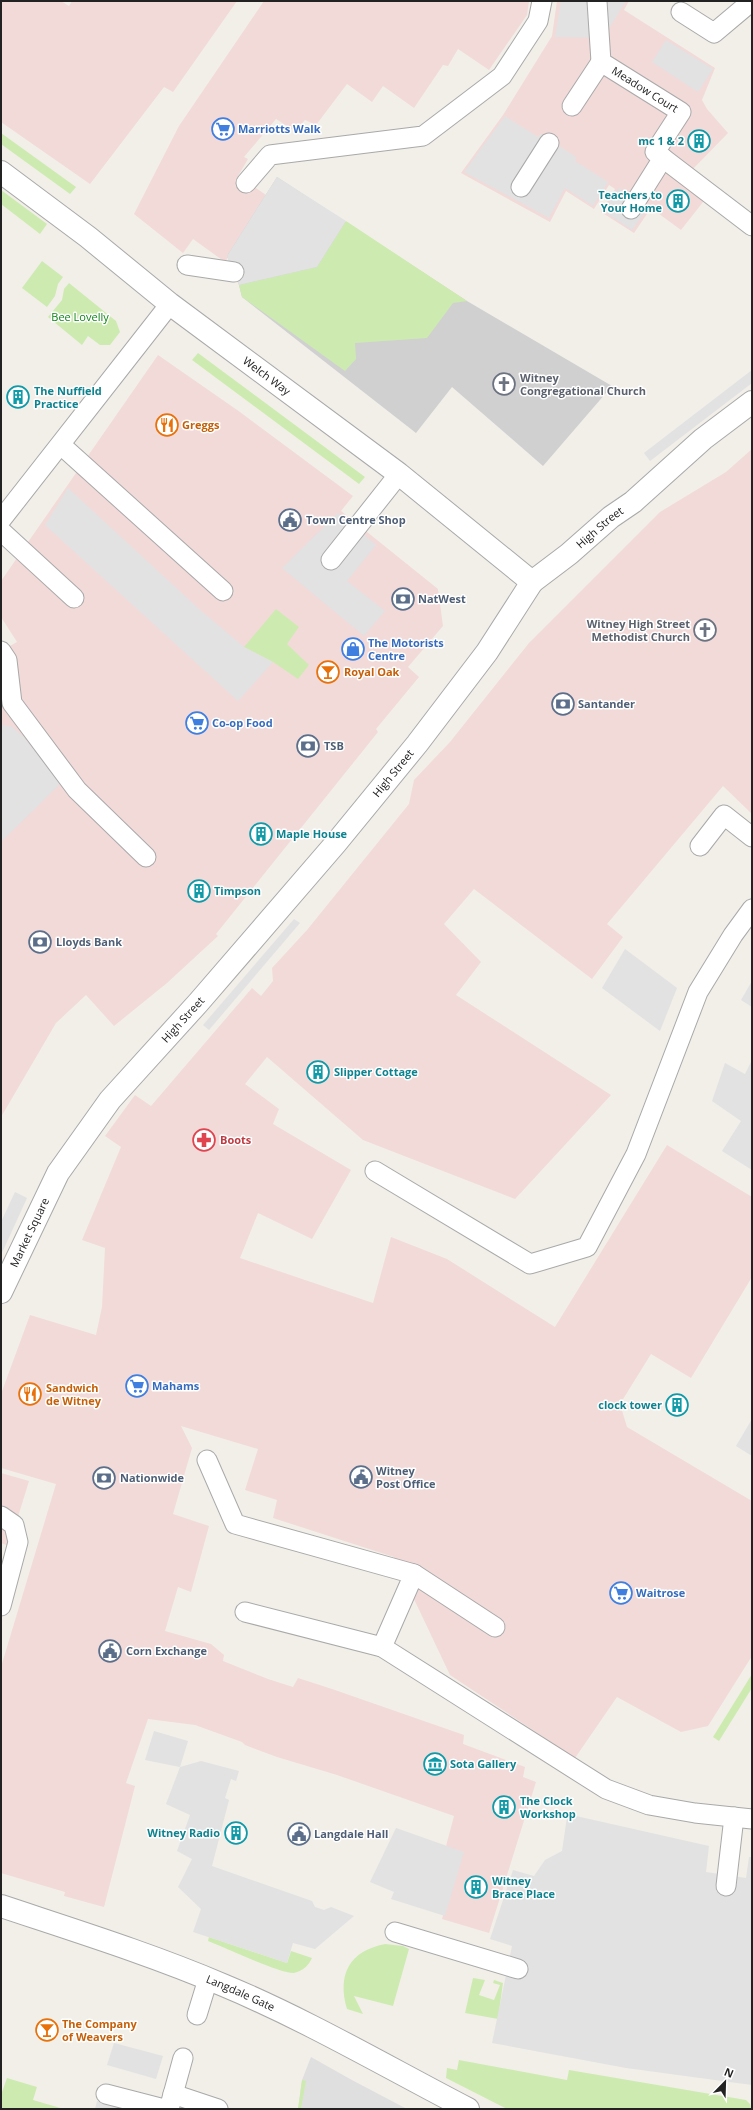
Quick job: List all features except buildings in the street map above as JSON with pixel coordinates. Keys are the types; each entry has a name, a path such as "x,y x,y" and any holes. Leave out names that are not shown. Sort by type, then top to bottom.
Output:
{"street":[{"name":"Welch Way","path":"1,172 88,237 170,304 400,474 532,582"},
{"name":"High Street","path":"58,1173 110,1100 209,991 336,843 417,744 486,652 532,582 633,502 703,439 752,402"},
{"name":"Market Square","path":"1,1292 58,1173"},
{"name":"Langdale Gate","path":"1,1906 142,1952 208,1979 314,2028 468,2109"}],"lane":[{"path":"246,183 270,155 423,136 502,76 538,21 542,1"},
{"name":"Meadow Court","path":"572,106 601,62 597,1"},
{"path":"681,12 714,33 752,1"},
{"name":"Meadow Court","path":"601,62 681,112 655,152 663,158"},
{"path":"521,187 549,143"},
{"path":"631,209 663,158 752,226"},
{"path":"186,265 234,272"},
{"path":"1,520 170,304"},
{"path":"61,445 223,591"},
{"path":"331,560 400,474"},
{"path":"1,531 74,598"},
{"path":"1,651 7,660 12,703 76,790 146,857"},
{"path":"700,846 724,815 752,838"},
{"path":"375,1171 530,1264 586,1248 636,1154 698,992 733,934 752,909"},
{"path":"207,1460 235,1524 414,1574 495,1627"},
{"path":"1,1516 14,1525 18,1542 1,1606"},
{"path":"382,1647 414,1574"},
{"path":"245,1612 382,1647 606,1789 649,1805 743,1818 726,1886"},
{"path":"395,1932 518,1968"},
{"path":"197,2015 208,1979"},
{"path":"169,2104 183,2058"},
{"path":"106,2094 169,2104 218,2109"}],"shaded area":[{"path":"1,1 61,1 69,6 72,1 237,1 173,92 164,87 90,184 1,122"},
{"name":"Marriotts Walk","path":"264,1 529,1 527,15 489,70 458,49 448,66 443,65 414,108 383,86 372,102 347,84 316,125 305,120 295,131 276,119 244,157 248,159 238,176 269,197 225,262 193,239 183,253 134,214 179,126"},
{"path":"557,1 629,1 624,10 715,68 702,100 707,109 728,133 691,171 707,197 681,230 651,208 634,233 601,212 615,189 609,185 594,209 566,191 550,222 461,173 503,115 552,36"},
{"path":"561,1 626,1 603,38 555,37"},
{"path":"666,40 713,69 698,92 652,62"},
{"path":"505,116 538,137 541,134 576,157 575,161 608,182 593,206 565,188 549,218 464,172"},
{"path":"277,177 467,301 612,386 543,466 452,387 416,433 242,297 239,285 227,256"},
{"path":"277,177 346,221 317,267 239,285 227,256"},
{"path":"619,188 648,208 632,230 603,211"},
{"path":"158,355 240,412 353,496 341,511 438,589 443,626 408,667 419,677 376,729 378,732 216,934 218,936 167,983 114,1026 86,995 56,1023 1,1117 1,651 17,642 1,617 1,581"},
{"path":"752,370 752,383 650,461 644,453"},
{"path":"752,449 752,814 723,786 607,924 623,937 592,979 474,889 444,924 481,962 456,995 611,1095 515,1199 363,1140 267,1057 245,1084 279,1109 273,1124 351,1170 312,1239 258,1213 240,1258 373,1303 391,1237 447,1259 555,1327 667,1145 752,1197 752,1277 691,1378 651,1354 620,1404 627,1427 752,1501 752,1656 708,1726 681,1732 617,1697 575,1758 450,1675 394,1557 273,1518 277,1500 245,1490 258,1449 181,1426 192,1448 173,1514 209,1526 191,1592 178,1587 165,1631 211,1644 224,1655 223,1661 268,1679 293,1687 298,1678 332,1689 464,1735 463,1744 525,1767 523,1777 536,1782 489,1933 442,1919 460,1855 445,1850 454,1816 337,1775 277,1757 245,1745 242,1742 195,1725 148,1719 126,1783 135,1786 104,1907 64,1896 65,1892 1,1873 1,1667 56,1484 1,1468 1,1394 30,1315 96,1335 102,1307 105,1248 82,1240 121,1147 105,1136 135,1095 151,1106 252,988 261,996 273,981 272,968 307,930 409,804 414,780 450,742 529,643 660,512 726,472"},
{"path":"68,488 199,609 244,647 273,662 238,701 45,525"},
{"path":"338,513 376,545 347,581 385,611 364,636 282,568"},
{"path":"1,725 11,726 24,737 60,784 1,842"},
{"path":"294,919 300,923 209,1030 203,1025"},
{"path":"625,949 677,988 660,1031 602,988"},
{"path":"752,981 752,1007 741,1000"},
{"path":"752,1060 752,1170 722,1151 741,1121 712,1101 725,1063 745,1074"},
{"path":"15,1192 27,1198 1,1255 1,1222"},
{"path":"752,1419 752,1456 736,1446"},
{"path":"1,1473 29,1481 9,1546 1,1543"},
{"path":"154,1731 188,1741 180,1767 145,1760"},
{"path":"201,1761 239,1771 236,1781 231,1779 225,1798 229,1800 212,1866 312,1901 315,1907 324,1910 331,1907 354,1916 315,1949 293,1943 287,1963 193,1932 201,1909 178,1887 192,1859 177,1851 190,1815 166,1804 180,1767"},
{"path":"576,1816 709,1846 706,1872 746,1878 749,1857 752,1857 752,2085 626,2068 492,2043 512,1946 490,1939 513,1870 534,1876 545,1860 562,1851 567,1817"},
{"path":"396,1828 464,1852 445,1916 391,1899 394,1892 370,1882"},
{"path":"114,2043 163,2056 156,2079 107,2065"},
{"path":"311,2057 407,2109 298,2109 302,2080"},
{"path":"97,2101 128,2109 95,2109"}],"green space":[{"path":"1,133 76,187 70,194 1,144"},
{"path":"1,190 47,224 40,234 1,204"},
{"path":"346,221 467,301 453,303 427,338 355,343 356,359 345,371 242,297 239,285 317,267"},
{"path":"42,261 63,277 58,284 55,296 47,307 22,288"},
{"name":"Bee Lovelly","path":"69,283 116,321 120,332 110,345 100,345 88,336 82,345 48,317 62,300 64,289"},
{"path":"198,353 365,477 359,484 192,360"},
{"path":"276,609 299,627 287,644 309,665 298,679 273,662 244,647"},
{"path":"752,1674 752,1688 719,1741 713,1737"},
{"path":"209,1937 287,1963 291,1951 312,1958 300,1971 294,1973 287,1972 265,1965 208,1941"},
{"path":"385,1944 403,1946 409,1949 393,2006 354,1996 363,2014 347,2009 344,1997 344,1985 345,1975 349,1966 362,1952"},
{"path":"473,1978 485,1980 479,1995 494,2000 500,1985 493,1983 494,1980 503,1983 498,2019 465,2013"},
{"path":"459,2060 567,2080 569,2070 746,2100 750,2104 751,2109 507,2109 446,2078 447,2068 457,2070"},
{"path":"7,2078 37,2087 33,2100 64,2109 1,2109 1,2095"},
{"path":"302,2080 306,2081 301,2109 298,2109"}],"place":[{"name":"Marriotts Walk","path":"223,129"},
{"name":"mc 1 & 2","path":"699,141"},
{"name":"Teachers to Your Home","path":"678,201"},
{"name":"Witney Congregational Church","path":"504,384"},
{"name":"The Nuffield Practice","path":"18,397"},
{"name":"Greggs","path":"167,425"},
{"name":"Town Centre Shop","path":"290,520"},
{"name":"NatWest","path":"403,599"},
{"name":"Witney High Street Methodist Church","path":"705,630"},
{"name":"The Motorists Centre","path":"353,649"},
{"name":"Royal Oak","path":"328,672"},
{"name":"Santander","path":"563,704"},
{"name":"Co-op Food","path":"197,723"},
{"name":"TSB","path":"308,746"},
{"name":"Maple House","path":"261,834"},
{"name":"Timpson","path":"199,891"},
{"name":"Lloyds Bank","path":"40,942"},
{"name":"Slipper Cottage","path":"318,1072"},
{"name":"Boots","path":"204,1140"},
{"name":"Mahams","path":"137,1386"},
{"name":"Sandwich de Witney","path":"30,1394"},
{"name":"clock tower","path":"677,1405"},
{"name":"Witney Post Office","path":"361,1477"},
{"name":"Nationwide","path":"104,1478"},
{"name":"Waitrose","path":"621,1593"},
{"name":"Corn Exchange","path":"110,1651"},
{"name":"Sota Gallery","path":"435,1764"},
{"name":"The Clock Workshop","path":"504,1807"},
{"name":"Witney Radio","path":"236,1833"},
{"name":"Langdale Hall","path":"299,1834"},
{"name":"Witney Brace Place","path":"476,1887"},
{"name":"The Company of Weavers","path":"47,2030"}]}
